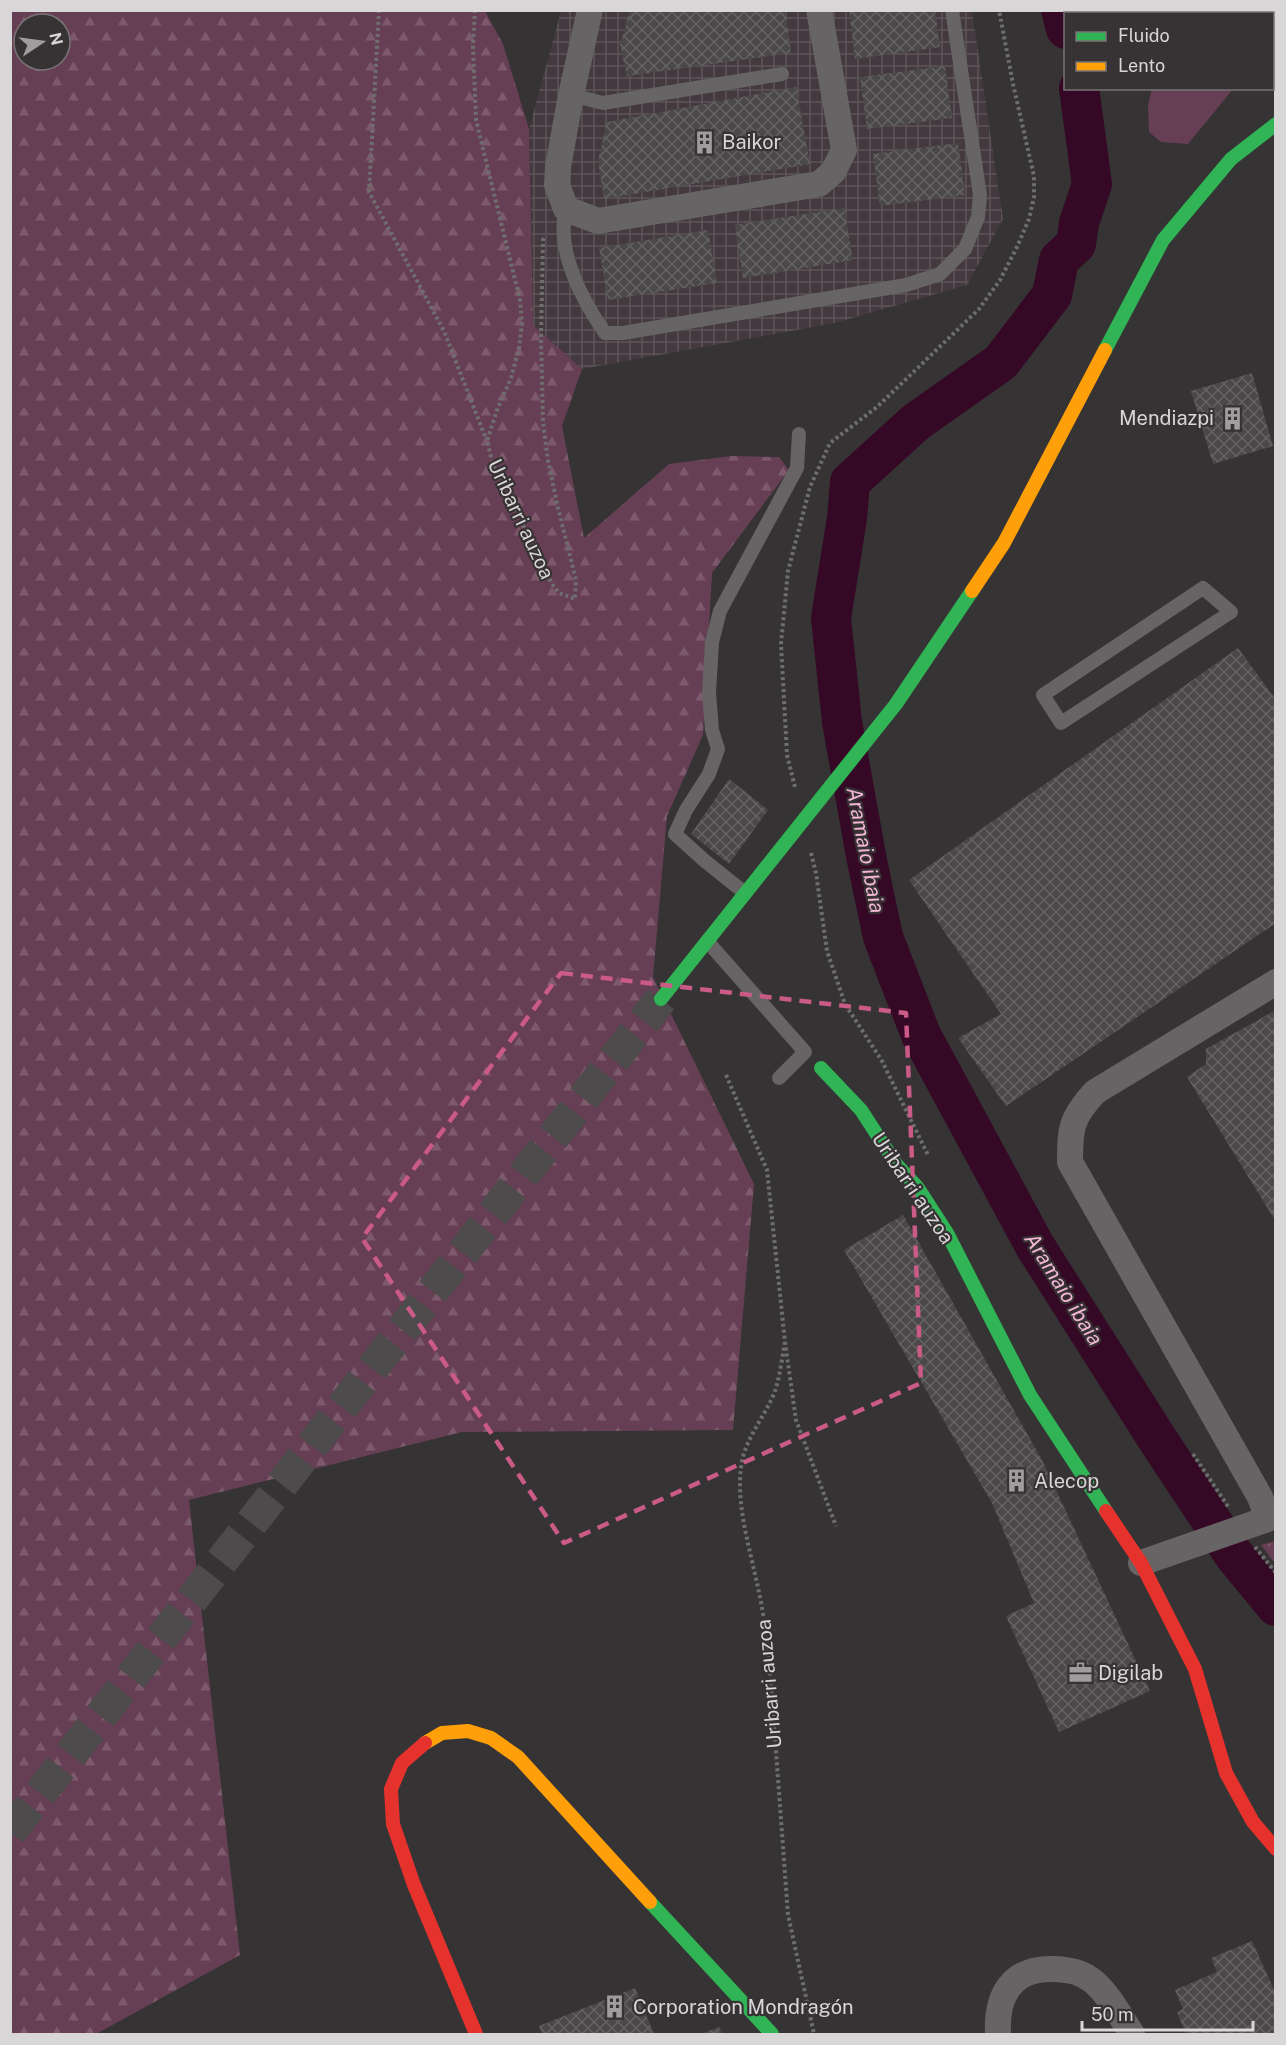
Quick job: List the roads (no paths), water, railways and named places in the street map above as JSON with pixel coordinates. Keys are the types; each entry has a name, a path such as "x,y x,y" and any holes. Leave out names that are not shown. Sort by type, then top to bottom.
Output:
{"street":[{"path":"590,10 571,95 557,185 564,216 598,221 819,184 834,172 844,150 819,10"},
{"path":"661,999 896,704 1004,543 1163,240 1231,159 1275,124"},
{"path":"1141,1563 1272,1517 1070,1162 1070,1130 1080,1108 1095,1092 1275,982"},
{"name":"Uribarri auzoa","path":"821,1068 861,1110 896,1164 918,1188 946,1233 1030,1395 1141,1563 1168,1612 1195,1669 1226,1773 1253,1822 1275,1849"},
{"path":"476,2034 414,1885 393,1824 391,1789 402,1763 419,1746 442,1733 468,1731 491,1738 518,1756 578,1825 772,2034"},
{"path":"998,2034 997,2014 1011,1984 1027,1972 1047,1968 1075,1970 1093,1981 1110,1999 1132,2034"}],"lane":[{"path":"564,216 566,254 591,314 605,333 623,333 906,285 940,274 965,249 978,217 980,195 952,10"},
{"path":"571,95 603,102 782,74"},
{"path":"745,893 675,834 686,810 709,774 718,749 712,730 709,693 712,642 720,611 797,468 799,434"},
{"path":"1203,588 1231,612 1061,723 1043,695 1203,588"},
{"path":"707,941 821,1068"},
{"path":"779,1078 805,1052"}],"waterway":[{"name":"Aramaio ibaia","path":"1061,10 1064,21"},
{"name":"Aramaio ibaia","path":"1079,90 1092,184 1079,223 1076,244 1059,260 1052,295 1001,362 916,422 850,482 847,518 831,618 842,722 883,937 921,1035 1035,1246 1234,1555 1276,1606"}],"tunnel":[{"path":"10,1832 661,999"}],"place":[{"name":"Baikor","path":"704,142"},
{"name":"Mendiazpi","path":"1232,418"},
{"name":"Alecop","path":"1016,1481"},
{"name":"Digilab","path":"1080,1673"},
{"name":"Corporation Mondragón","path":"615,2007"}]}
